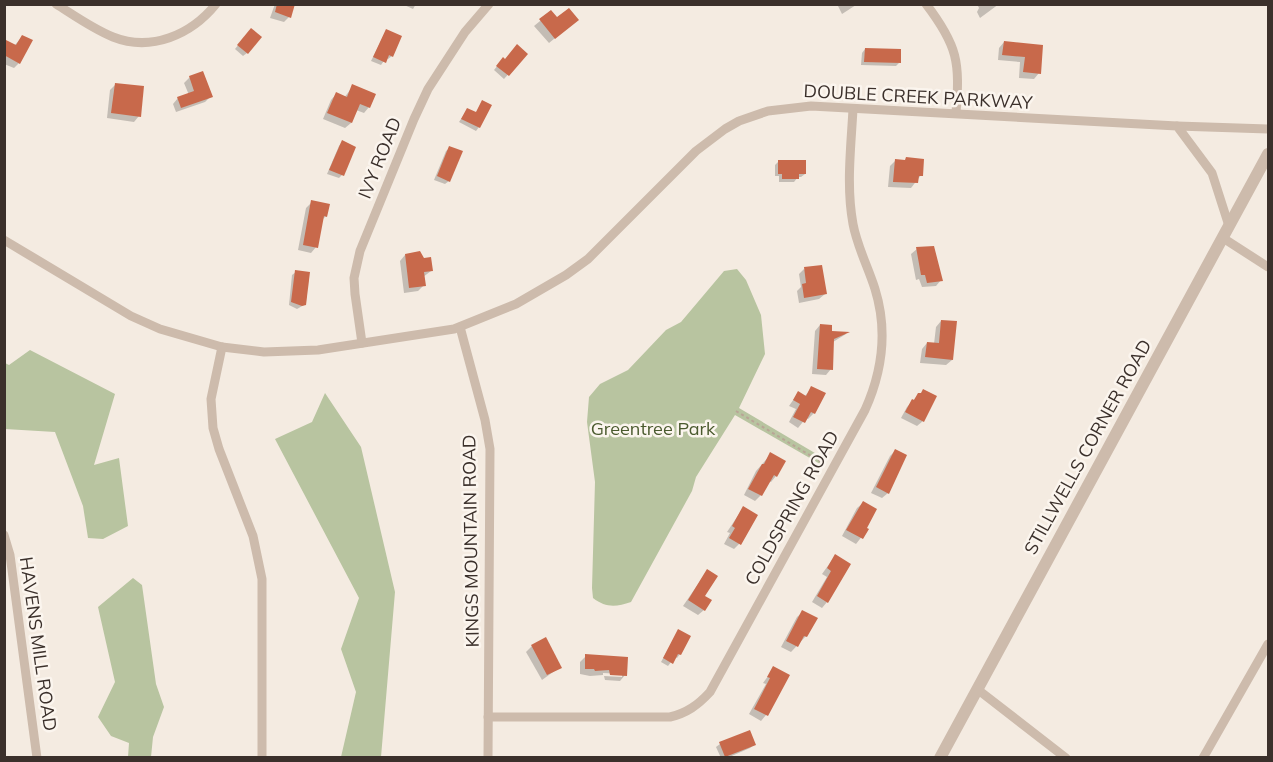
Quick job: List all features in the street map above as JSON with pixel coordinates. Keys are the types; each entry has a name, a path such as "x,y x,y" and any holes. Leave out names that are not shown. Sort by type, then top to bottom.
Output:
{"street":[{"path":"56,4 112,37 146,42 169,39 188,30 206,16 216,4"},
{"name":"IVY ROAD","path":"362,343 354,294 354,278 360,251 428,89 447,57 489,4"},
{"path":"926,4 945,30 956,54 958,71 956,114"},
{"name":"DOUBLE CREEK PARKWAY","path":"4,240 132,316 160,329 222,347 264,352 297,352 460,327 525,299 588,259 696,151 725,129 753,116 785,108 811,106 1269,129"},
{"name":"COLDSPRING ROAD","path":"488,717 670,717 687,711 710,692 865,410 879,373 883,342 879,303 858,242 851,209 849,181 853,109"},
{"path":"1177,126 1212,172 1229,226"},
{"name":"STILLWELLS CORNER ROAD","path":"940,758 1269,154"},
{"path":"1223,238 1269,267"},
{"name":"KINGS MOUNTAIN ROAD","path":"460,327 485,420 490,449 488,758"},
{"path":"222,347 211,399 213,428 253,536 262,579 262,758"},
{"name":"HAVENS MILL ROAD","path":"4,535 10,555 37,758"},
{"path":"1203,758 1269,644"},
{"path":"977,689 1066,758"}],"path":[{"path":"736,411 823,463"}],"green space":[{"name":"Greentree Park","path":"737,269 746,280 761,315 765,354 739,408 825,459 822,465 735,415 696,477 692,491 631,602 616,606 602,604 593,598 592,588 595,482 587,422 589,397 600,384 628,370 666,330 681,322 724,271"},
{"path":"30,350 115,394 94,465 119,458 128,526 103,539 88,538 83,506 55,432 5,429 5,363 9,365"},
{"path":"325,393 361,447 395,592 381,757 341,757 356,692 341,649 359,598 275,439 312,422"},
{"path":"133,578 142,585 156,684 164,707 153,737 151,757 128,757 129,743 111,736 98,717 115,682 98,607"}],"building":[{"path":"277,4 295,4 291,18 275,12"},
{"path":"569,8 579,20 555,39 539,19 551,10 557,17"},
{"path":"251,28 262,37 248,54 237,45"},
{"path":"386,29 402,36 393,57 389,55 386,63 373,57"},
{"path":"22,35 33,40 20,64 4,55 4,39 16,45"},
{"path":"1004,41 1043,45 1041,74 1023,72 1025,57 1002,55"},
{"path":"517,44 528,54 509,76 496,66"},
{"path":"865,48 901,49 901,63 864,62"},
{"path":"203,71 213,97 181,108 177,97 194,91 189,76"},
{"path":"115,83 144,86 141,117 111,113"},
{"path":"352,84 376,94 370,108 360,104 352,123 327,113 336,92 347,97"},
{"path":"482,100 492,105 480,128 461,119 467,108 476,112"},
{"path":"342,140 356,147 344,176 329,170"},
{"path":"449,146 463,151 450,182 437,176"},
{"path":"906,157 924,159 923,176 919,176 918,183 893,182 895,159 905,160"},
{"path":"778,160 806,160 806,174 799,174 799,179 782,179 782,174 778,174"},
{"path":"311,200 330,204 327,217 324,216 318,248 303,245"},
{"path":"934,246 943,281 927,283 925,275 921,275 916,247"},
{"path":"420,251 424,258 431,257 433,271 424,272 426,286 409,288 405,254"},
{"path":"822,265 827,294 804,298 802,284 806,283 804,267"},
{"path":"295,270 310,272 306,305 291,302"},
{"path":"941,320 957,321 953,360 925,357 927,342 939,343"},
{"path":"820,324 832,325 832,331 850,332 834,339 833,370 817,369"},
{"path":"811,386 826,393 815,414 811,412 805,423 793,417 800,404 793,400 798,391 806,396"},
{"path":"923,389 937,396 924,422 905,412 912,399 914,400"},
{"path":"895,449 907,455 889,494 876,487"},
{"path":"770,452 786,461 777,477 774,475 762,496 748,489"},
{"path":"863,501 877,509 863,539 846,530"},
{"path":"743,506 758,515 741,545 729,538 735,528 732,526"},
{"path":"835,554 851,564 828,603 817,596 831,571 827,568"},
{"path":"707,569 718,576 705,596 712,600 705,611 688,600"},
{"path":"802,610 818,618 798,647 786,641"},
{"path":"678,629 691,636 681,655 678,654 673,664 663,658"},
{"path":"546,637 562,668 547,675 531,645"},
{"path":"585,654 628,657 627,676 610,675 609,670 585,669"},
{"path":"773,666 790,675 768,716 754,709 770,678 767,677"},
{"path":"750,730 756,745 725,757 719,742"}]}
